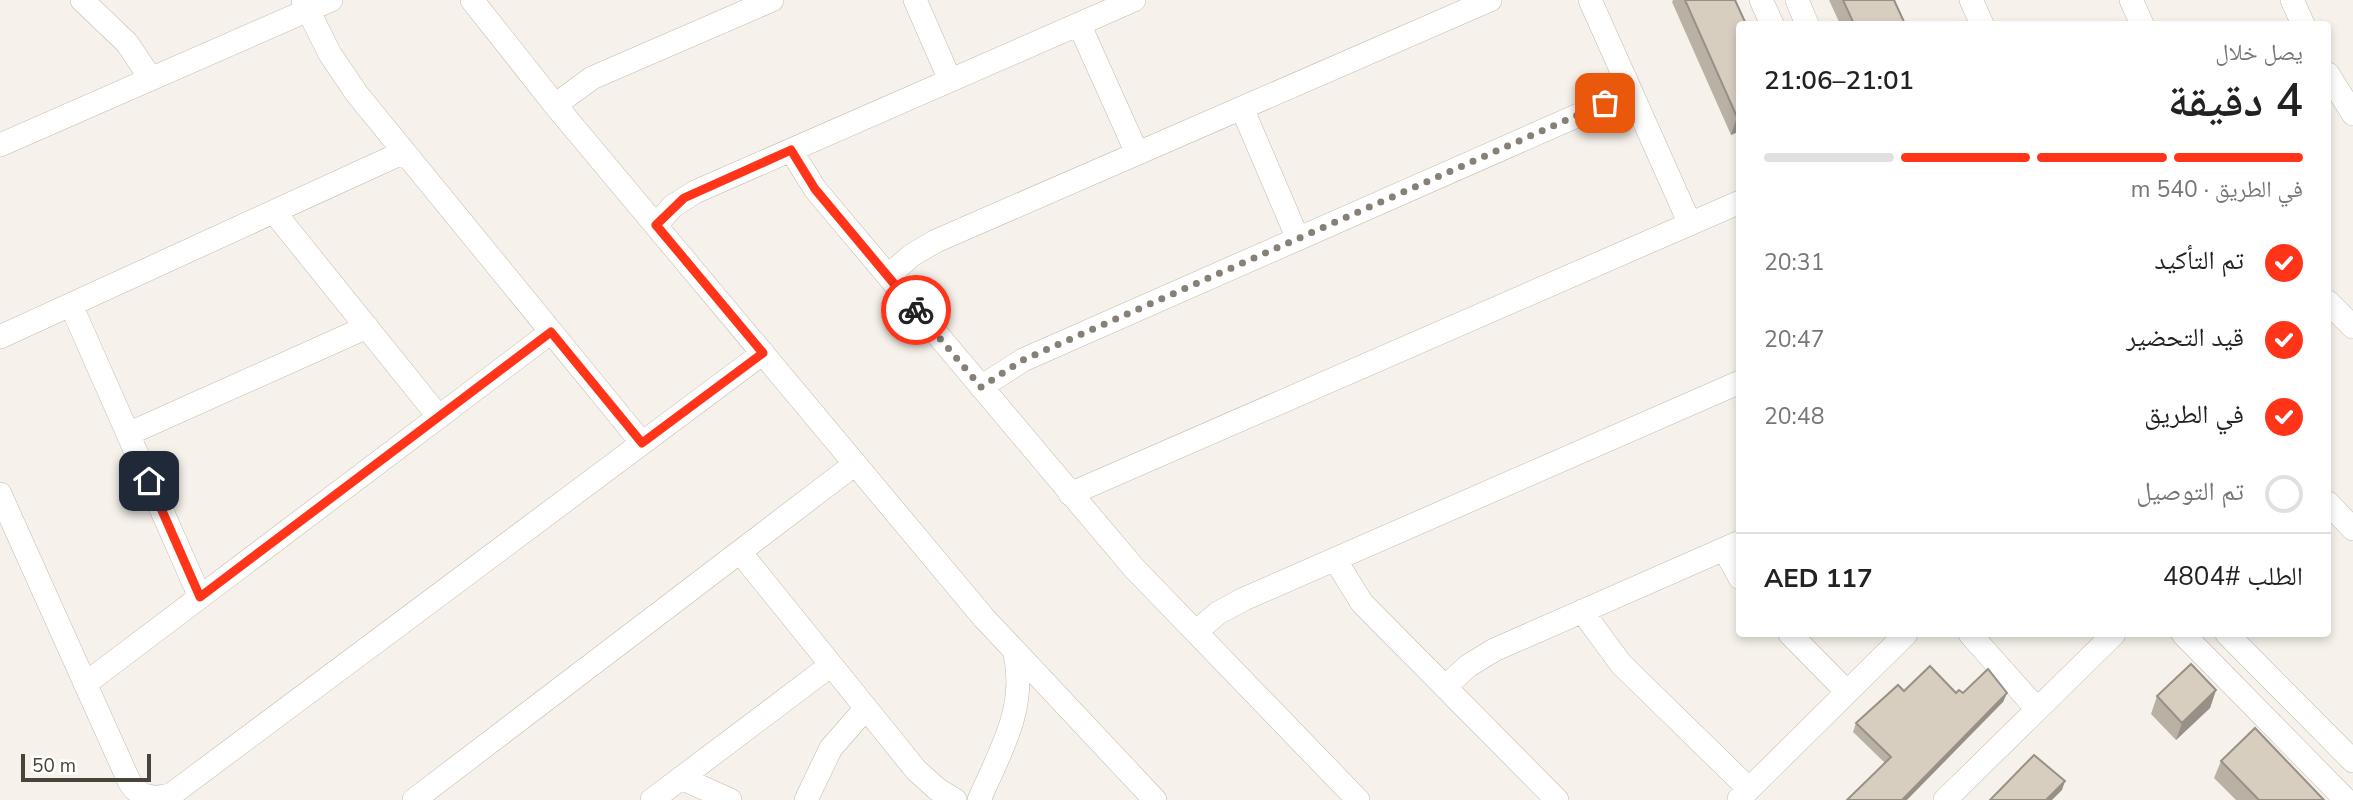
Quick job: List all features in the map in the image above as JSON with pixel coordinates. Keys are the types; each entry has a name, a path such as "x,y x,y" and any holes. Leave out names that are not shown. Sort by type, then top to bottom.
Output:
{"street":[{"path":"82,0 127,43 151,79"},
{"path":"0,145 151,79 305,5 331,0"},
{"path":"472,0 555,104 1015,654 1155,800"},
{"path":"555,104 592,78 772,0"},
{"path":"915,0 950,80"},
{"path":"656,225 684,198 1134,0"},
{"path":"888,276 912,255 936,241 1490,0"},
{"path":"1590,0 1690,224"},
{"path":"1761,0 1771,21"},
{"path":"1797,0 1806,21"},
{"path":"1971,0 1981,21"},
{"path":"2131,0 2141,21"},
{"path":"2292,0 2302,21"},
{"path":"305,5 342,75 642,443"},
{"path":"1079,24 1137,153"},
{"path":"2331,79 2353,114"},
{"path":"981,387 1023,360 1631,92"},
{"path":"1242,108 1298,239"},
{"path":"791,150 815,189 1149,585 1358,800"},
{"path":"0,337 404,152"},
{"path":"1070,494 1736,204"},
{"path":"274,212 439,417"},
{"path":"71,304 200,597"},
{"path":"2331,305 2353,327"},
{"path":"128,434 367,327"},
{"path":"85,684 551,332"},
{"path":"0,494 132,787 150,798 172,794 763,353"},
{"path":"1196,632 1231,606 1736,384"},
{"path":"414,800 855,464"},
{"path":"2331,506 2353,529"},
{"path":"1445,687 1468,666 1494,650 1732,546"},
{"path":"740,552 926,780 955,800"},
{"path":"1336,561 1362,603 1557,800"},
{"path":"1582,611 1628,672 1744,794 1903,637"},
{"path":"1793,637 1847,692"},
{"path":"1973,637 2037,709"},
{"path":"1945,800 2110,637"},
{"path":"2186,637 2346,800"},
{"path":"2230,637 2353,761"},
{"path":"979,800 1015,715 1020,685 1015,654"},
{"path":"652,800 831,665"},
{"path":"806,800 831,748 866,708"},
{"path":"681,778 730,800"}],"building":[{"path":"1685,0 1735,0 1745,21 1736,21 1736,115"},
{"path":"1843,0 1894,0 1904,21 1853,21"},
{"path":"2191,664 2216,690 2182,723 2157,696"},
{"path":"1930,666 1956,693 1959,690 1963,693 1988,669 2007,693 1902,800 1847,800 1891,757 1856,723 1898,685 1904,691"},
{"path":"2255,728 2324,800 2259,800 2221,761"},
{"path":"2034,755 2065,781 2046,800 1990,800"}],"way so far":[{"path":"916,310 981,387 1023,360 1605,103"}],"route":[{"path":"149,481 200,597 551,332 642,443 763,353 656,225 684,198 791,150 815,189 916,310"}]}
